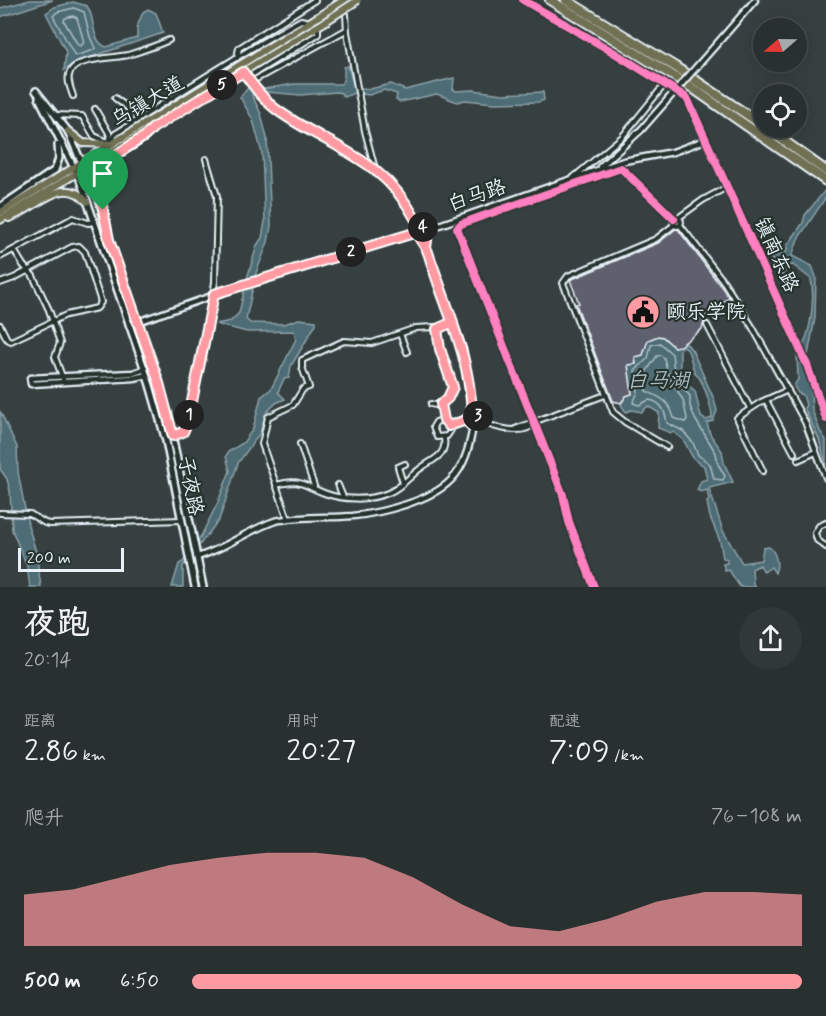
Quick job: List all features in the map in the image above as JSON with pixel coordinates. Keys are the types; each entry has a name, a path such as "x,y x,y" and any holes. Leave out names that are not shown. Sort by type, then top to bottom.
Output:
{"highway":[{"path":"550,0 688,85 826,181"},
{"path":"566,0 674,66 753,119"},
{"path":"780,138 826,171"}],"main road":[{"name":"乌镇大道","path":"0,220 84,165 144,120 163,112 205,87 344,0"},
{"name":"乌镇大道","path":"84,165 245,75 358,0"},
{"name":"子夜路","path":"195,587 166,441 146,372 75,171 36,91 68,131 100,201 109,240 159,383 173,436 203,587"},
{"path":"163,112 167,119"},
{"path":"100,201 97,176 102,164 145,136 153,128"},
{"path":"68,131 83,143 111,144"},
{"path":"0,207 55,170 59,158 57,138"},
{"name":"乌镇大道","path":"0,213 75,171"},
{"path":"0,220 17,215 62,190 78,193 87,202"},
{"path":"180,509 188,507"}],"street":[{"path":"237,58 239,48 315,0"},
{"path":"337,0 346,14 346,29 365,131 375,169"},
{"path":"523,0 687,98 705,140"},
{"path":"596,170 641,130 755,0"},
{"path":"116,98 144,120 208,74 300,20 310,22"},
{"path":"252,83 346,29"},
{"path":"73,96 68,78 72,69 77,65 105,57 126,55 169,40"},
{"path":"205,87 218,69"},
{"path":"245,75 274,108 299,125 337,144 375,169 391,183 418,224 425,229 428,238 426,247"},
{"path":"573,178 622,137 665,84"},
{"path":"95,109 109,133 111,144"},
{"path":"56,115 82,116 94,136 111,144"},
{"name":"白马路","path":"129,325 214,294 417,232 624,160 673,152 705,140"},
{"name":"镇南东路","path":"705,140 807,365 826,417"},
{"path":"173,436 183,432 188,421 214,294 217,196 206,159"},
{"path":"594,587 569,522 563,495 457,232 458,226 621,168 678,221 741,308 814,441 826,478"},
{"path":"667,447 619,418 605,394 565,291 564,280 571,274 656,239 699,202 727,187"},
{"path":"0,257 73,218 88,223 94,222"},
{"path":"418,224 417,232 426,247 466,364 472,413 478,420 497,428 525,427 605,394"},
{"path":"0,283 72,247 79,246 84,252 101,305 83,313 74,312 52,320 11,340 7,339 0,325"},
{"path":"14,250 33,276 52,320 60,343 55,357 63,379"},
{"path":"288,519 262,441 268,417 292,405 303,389 309,387 302,360 344,341 372,343 423,327 437,329 453,322"},
{"path":"707,324 750,408"},
{"path":"431,404 441,404 448,398 453,387 440,349 437,329"},
{"path":"400,334 406,352"},
{"path":"31,381 146,372"},
{"path":"763,471 737,420 738,416 788,390"},
{"path":"766,400 794,453"},
{"path":"441,404 450,434 444,438 437,437 433,427 436,422 444,420"},
{"path":"449,426 466,420 472,413"},
{"path":"466,420 473,426"},
{"path":"197,554 218,550 262,526 288,519 373,513 400,506 428,494 451,480 458,471 468,448 473,426 478,420"},
{"path":"276,485 295,481 324,493 343,497 363,498 382,495 394,490 441,456 445,448 444,438"},
{"path":"300,444 314,487"},
{"path":"798,460 816,452"},
{"path":"403,483 398,467 405,464"},
{"path":"338,485 343,497"},
{"path":"0,513 27,514 50,524 182,520"},
{"path":"826,523 819,526 815,533 817,540 826,548"}],"water":[{"path":"30,0 53,0 0,17 0,8"},
{"path":"73,2 87,6 92,16 95,34 101,44 106,47 137,38 137,27 143,12 148,9 156,13 163,33 76,62 64,70 66,52 46,13 55,7"},
{"path":"348,66 354,87 370,89 391,84 405,90 454,78 453,89 456,91 473,90 503,94 543,92 544,100 539,102 494,103 465,100 457,102 437,94 400,102 396,100 397,94 384,90 369,95 354,93 344,97 337,92 300,95 267,92 252,95 261,114 267,138 271,226 268,242 256,273 246,319 250,323 284,324 299,319 316,321 316,324 291,366 289,378 284,379 278,392 285,399 276,403 266,413 260,433 238,463 219,520 183,566 183,587 172,587 179,564 183,562 201,536 218,502 230,471 226,456 228,452 243,443 253,429 261,397 271,389 296,339 294,331 247,332 216,324 231,321 239,313 265,222 262,153 253,120 240,97 248,88 264,89 294,84 341,84 344,80 344,67"},
{"path":"826,189 826,197 798,239 792,256 812,266 816,277 815,318 805,371 811,391 812,410 826,440 826,465 819,439 804,408 806,405 803,395 798,393 794,386 798,379 797,353 806,339 811,318 811,279 793,265 788,266 782,276 768,254 776,256 787,251 787,246 803,223 805,215"},
{"name":"白马湖","path":"658,336 663,337 674,347 685,342 692,350 714,399 717,411 713,421 707,423 710,434 722,451 724,463 733,482 709,488 723,531 742,563 761,560 763,548 769,547 776,559 775,573 771,567 764,572 760,565 752,569 755,587 740,587 729,570 725,571 723,564 727,563 727,559 723,558 720,541 710,517 707,490 701,492 697,490 701,481 707,479 704,466 693,458 681,438 673,432 658,428 659,413 648,406 642,412 631,410 626,412 621,405 626,396 632,393 628,365 636,364 635,357 648,340","holes":["684,346 710,404 712,418 706,420 701,417 695,391 688,385 689,373 680,369 680,349"]},
{"path":"0,411 17,447 18,472 28,525 36,552 41,587 30,587 27,566 12,530 10,491 7,479 0,469"}],"building":[{"name":"颐乐学院","path":"677,228 729,297 706,316 702,329 680,346 674,347 663,337 658,336 648,340 643,355 635,357 636,364 628,365 632,394 626,396 621,403 613,401 576,304 579,303 570,280 658,243"}],"cycle path":[{"path":"523,0 687,98 807,365 826,419"},
{"path":"594,587 569,522 563,495 457,228 461,224 480,217 621,168 674,219"}],"place":[{"name":"颐乐学院","path":"643,312"}],"route":[{"path":"103,210 97,180 102,164 145,136 153,128 243,72 274,108 375,169 391,183 418,224 425,229 428,238 426,247 453,322 437,329 440,349 453,387 448,398 441,404 444,420 449,426 466,420 471,425 478,422 478,416 472,413 470,386 459,337 426,247 417,232 214,294 186,430 173,436 159,383 109,240 103,210"}]}
